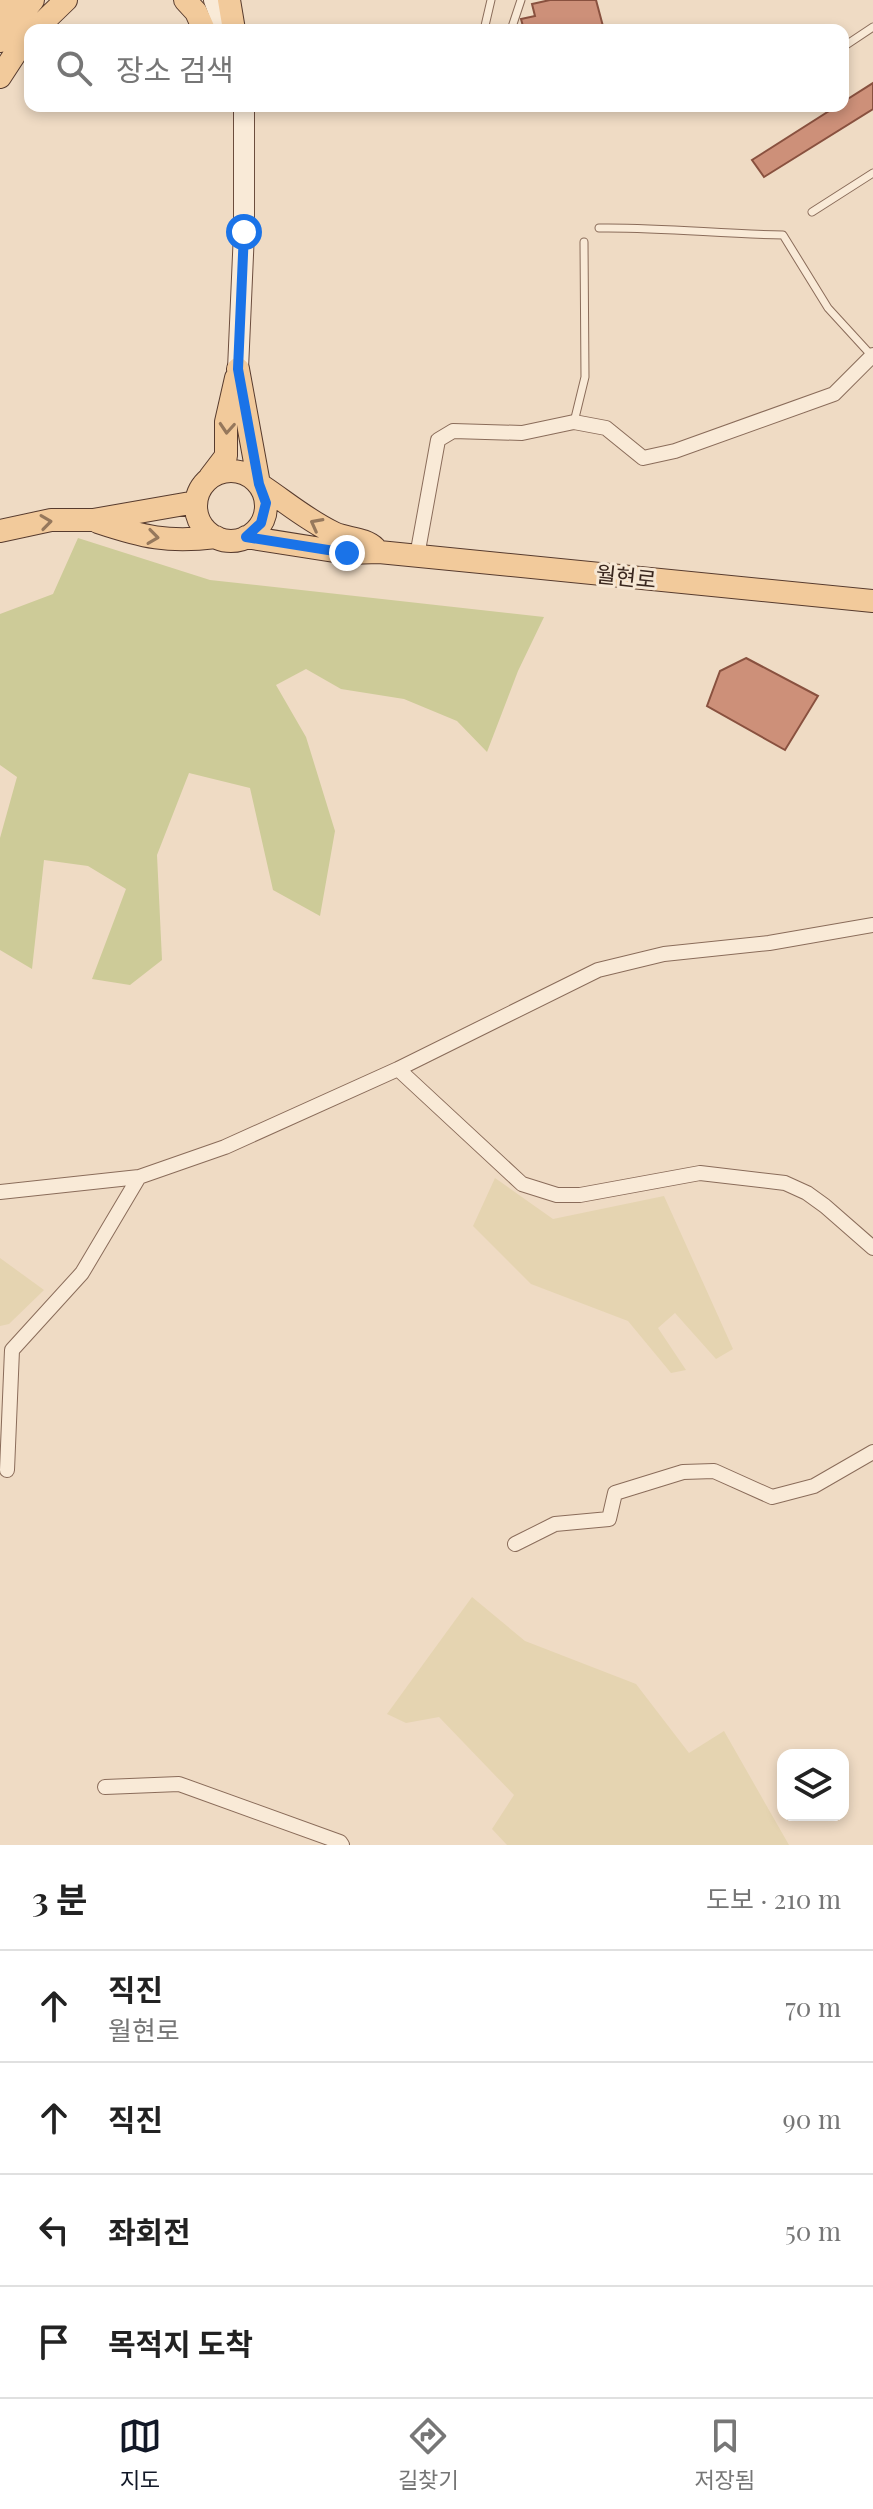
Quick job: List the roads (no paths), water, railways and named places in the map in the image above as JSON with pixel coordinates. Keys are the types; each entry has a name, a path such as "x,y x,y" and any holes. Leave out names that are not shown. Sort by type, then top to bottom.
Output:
{"main road":[{"path":"0,14 12,0"},
{"path":"28,24 33,0"},
{"path":"34,24 53,0"},
{"path":"38,24 66,0"},
{"path":"185,0 201,24"},
{"path":"229,0 233,24"},
{"path":"0,77 24,37"},
{"path":"238,369 259,484 264,493 265,514 261,523 246,537"},
{"path":"238,369 226,422 226,456 201,492 200,523 216,537 225,540 246,537 347,553 379,552"},
{"path":"0,531 51,520 93,520 201,492 215,475 239,471 283,499 306,519 339,536 370,543 379,552"},
{"path":"93,520 145,537 186,541 216,537"},
{"name":"월현로","path":"379,552 873,601"}],"street":[{"path":"214,0 223,24"},
{"path":"238,369 244,232 244,114"},
{"path":"417,556 438,440 453,431 522,433 574,422 606,428 643,458 675,451 834,394 872,355"},
{"path":"0,1192 139,1177 225,1147 398,1069 598,970 664,954 769,943 873,925"},
{"path":"398,1069 522,1184 557,1195 580,1195 700,1173 785,1183 825,1206 873,1248"},
{"path":"7,1470 12,1350 82,1273 139,1177"},
{"path":"515,1544 555,1524 609,1519 615,1493 683,1472 714,1471 772,1497 814,1486 873,1452"},
{"path":"105,1787 179,1784 342,1845"}],"lane":[{"path":"485,24 491,0"},
{"path":"513,24 521,0"},
{"path":"849,43 873,27"},
{"path":"812,212 873,173"},
{"path":"599,228 652,227 708,234 783,235 823,301 872,355"},
{"path":"574,422 585,377 584,242"}]}
